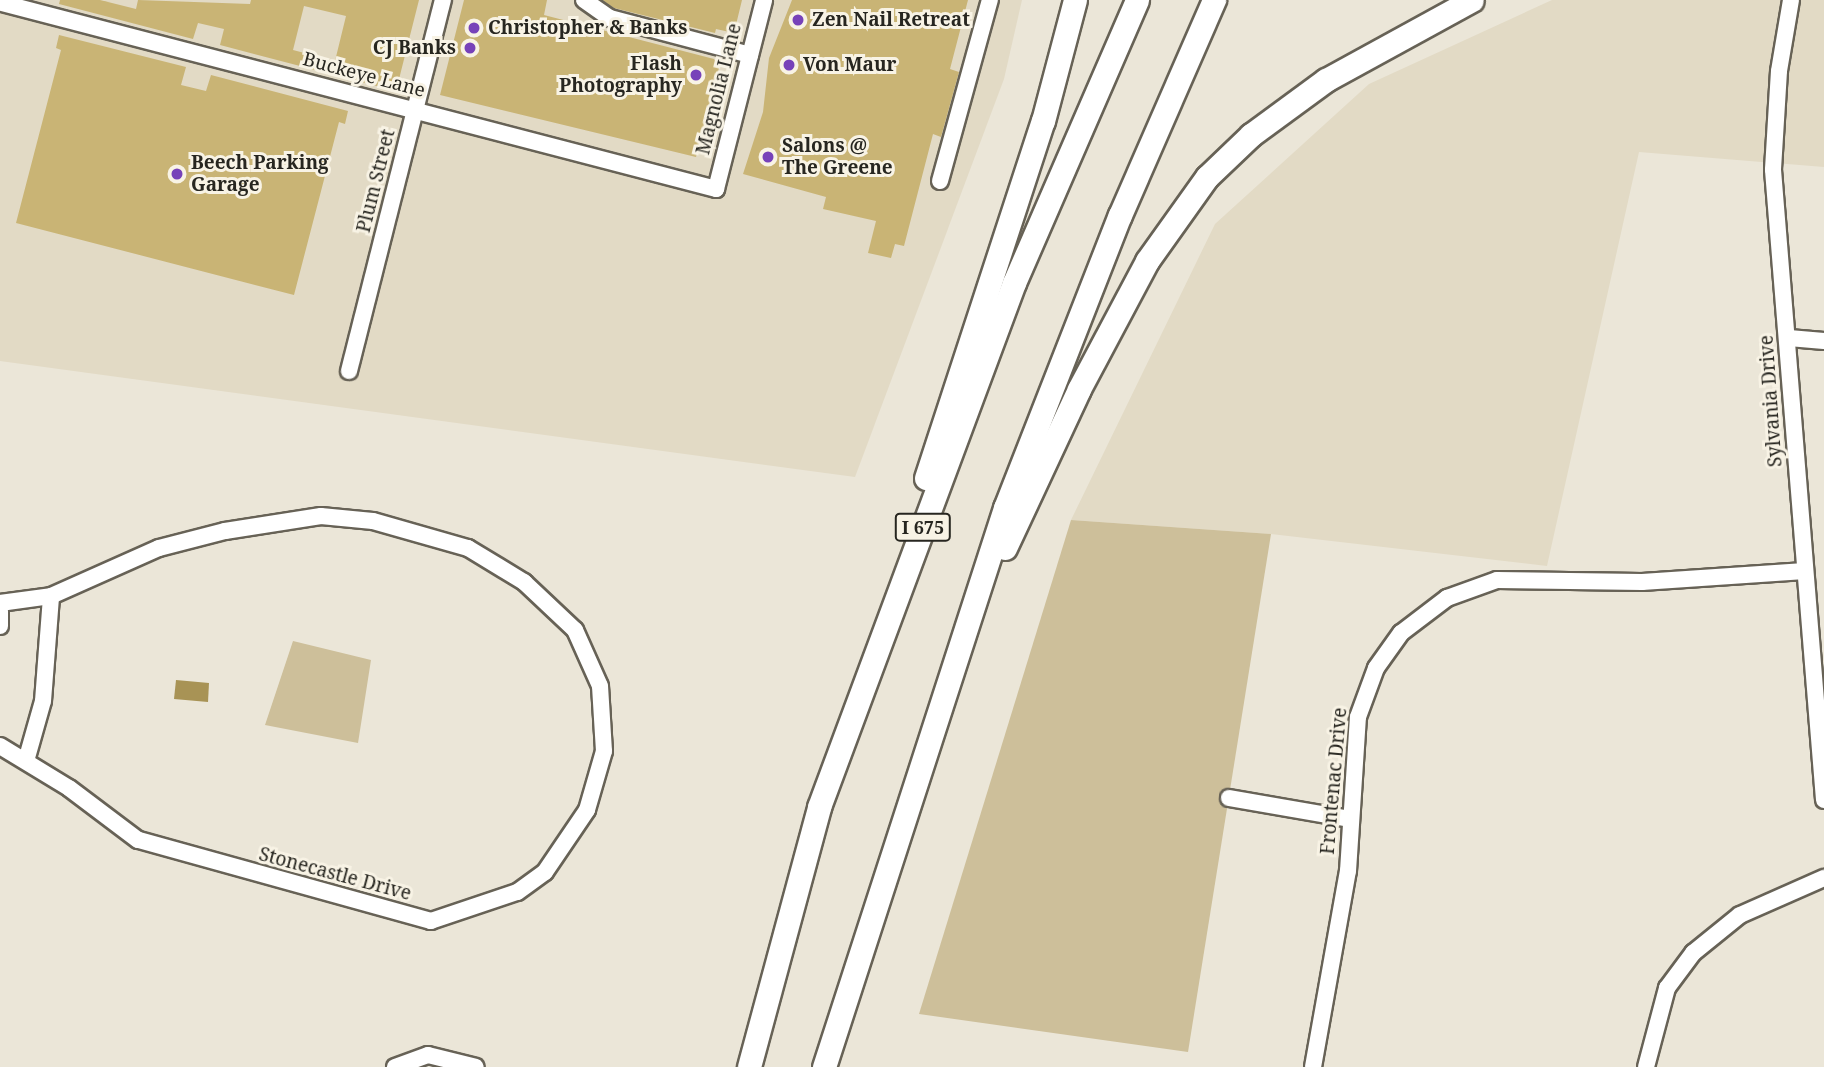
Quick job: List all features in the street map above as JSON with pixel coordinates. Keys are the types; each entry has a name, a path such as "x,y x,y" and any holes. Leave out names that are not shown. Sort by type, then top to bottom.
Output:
{"highway":[{"path":"819,807 1043,121 1075,0"},
{"name":"I 675","path":"748,1067 819,807 1014,283 1137,0"},
{"path":"824,1067 944,689 1005,508 1120,215 1214,0"},
{"path":"944,689 1079,389 1147,261 1186,203 1224,158 1290,105 1472,0"}],"street":[{"name":"Plum Street","path":"349,372 443,0"},
{"path":"584,0 610,18 750,55"},
{"name":"Magnolia Lane","path":"716,189 764,0"},
{"path":"940,181 990,0"},
{"name":"Sylvania Drive","path":"1791,0 1779,71 1773,170 1805,571 1820,718 1824,800"},
{"name":"Buckeye Lane","path":"2,4 716,189"},
{"path":"1788,338 1824,341"},
{"name":"Stonecastle Drive","path":"0,603 51,596 159,548 225,531 321,516 384,524 468,548 524,582 575,630 600,686 604,751 587,810 545,872 517,892 431,921 138,840 26,761 0,746"},
{"name":"Frontenac Drive","path":"1313,1067 1348,871 1358,717 1369,682 1401,633 1447,598 1515,578 1642,583 1805,571"},
{"path":"26,761 43,701 51,596"},
{"path":"0,611 0,626"},
{"path":"1229,798 1350,818"},
{"path":"1646,1067 1667,988 1693,953 1740,915 1824,878"},
{"path":"402,1063 446,1056 476,1067"}],"shaded area":[{"path":"0,0 1022,0 1004,79 855,477 0,361"},
{"path":"1552,0 1824,0 1824,167 1639,152 1547,566 1271,534 1071,520 1215,224 1369,84"},
{"path":"1071,520 1271,534 1188,1052 919,1014"},
{"path":"293,641 371,660 358,743 265,725"},
{"path":"176,680 209,683 208,702 174,699"}],"building":[{"path":"60,0 100,0 136,9 138,0 250,4 251,0 419,0 396,91 220,45 224,29 198,23 193,39 59,4","holes":["304,6 346,16 335,61 293,50"]},
{"path":"464,0 547,0 544,15 714,59 719,68 696,157 440,95"},
{"path":"602,0 742,0 734,33 716,29 715,33 614,8"},
{"path":"792,0 968,0 950,69 959,72 941,137 933,134 904,246 895,244 891,258 868,253 876,221 823,209 826,197 743,174 763,112 769,58"},
{"name":"Beech Parking Garage","path":"59,35 186,67 181,85 206,91 211,75 348,111 345,124 339,122 294,295 16,223 61,50 56,48"}],"place":[{"name":"Zen Nail Retreat","path":"798,20"},
{"name":"Christopher & Banks","path":"474,28"},
{"name":"CJ Banks","path":"470,48"},
{"name":"Von Maur","path":"789,65"},
{"name":"Flash Photography","path":"696,75"},
{"name":"Salons @ The Greene","path":"768,157"},
{"name":"Beech Parking Garage","path":"177,174"}]}
